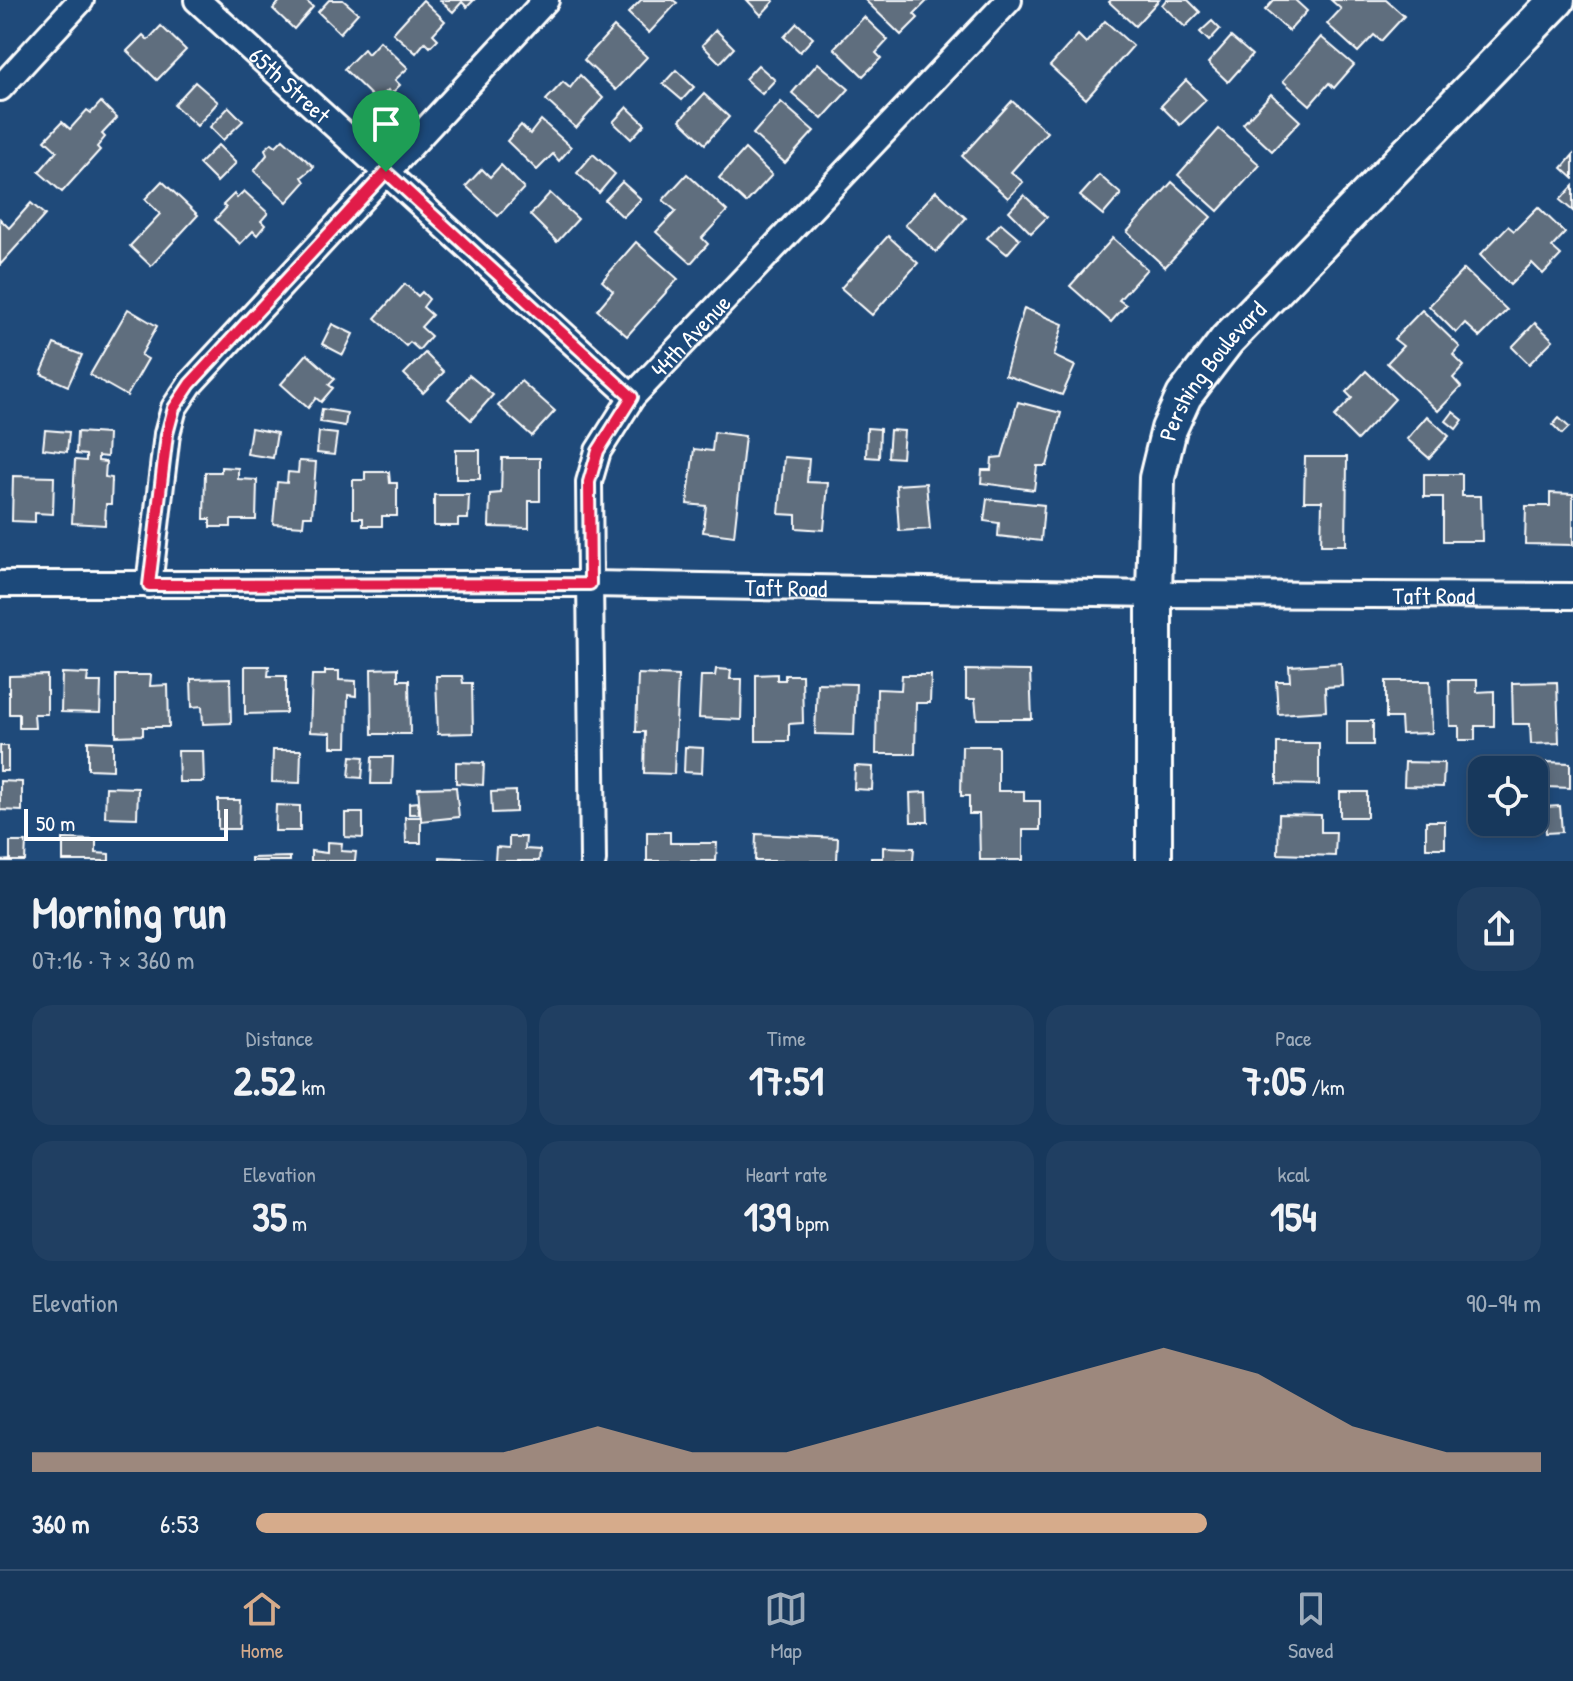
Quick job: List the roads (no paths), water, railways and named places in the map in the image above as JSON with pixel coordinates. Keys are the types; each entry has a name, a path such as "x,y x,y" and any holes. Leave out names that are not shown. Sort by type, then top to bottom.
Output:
{"street":[{"path":"0,88 81,0"},
{"name":"65th Street","path":"197,0 632,397"},
{"path":"149,585 167,434 174,408 190,384 546,0"},
{"name":"44th Avenue","path":"593,861 589,482 598,451 632,397 1009,0"},
{"name":"Pershing Boulevard","path":"1154,861 1157,478 1169,429 1184,396 1227,340 1557,0"},
{"name":"Taft Road","path":"0,584 590,584 1154,594 1573,596"}]}
